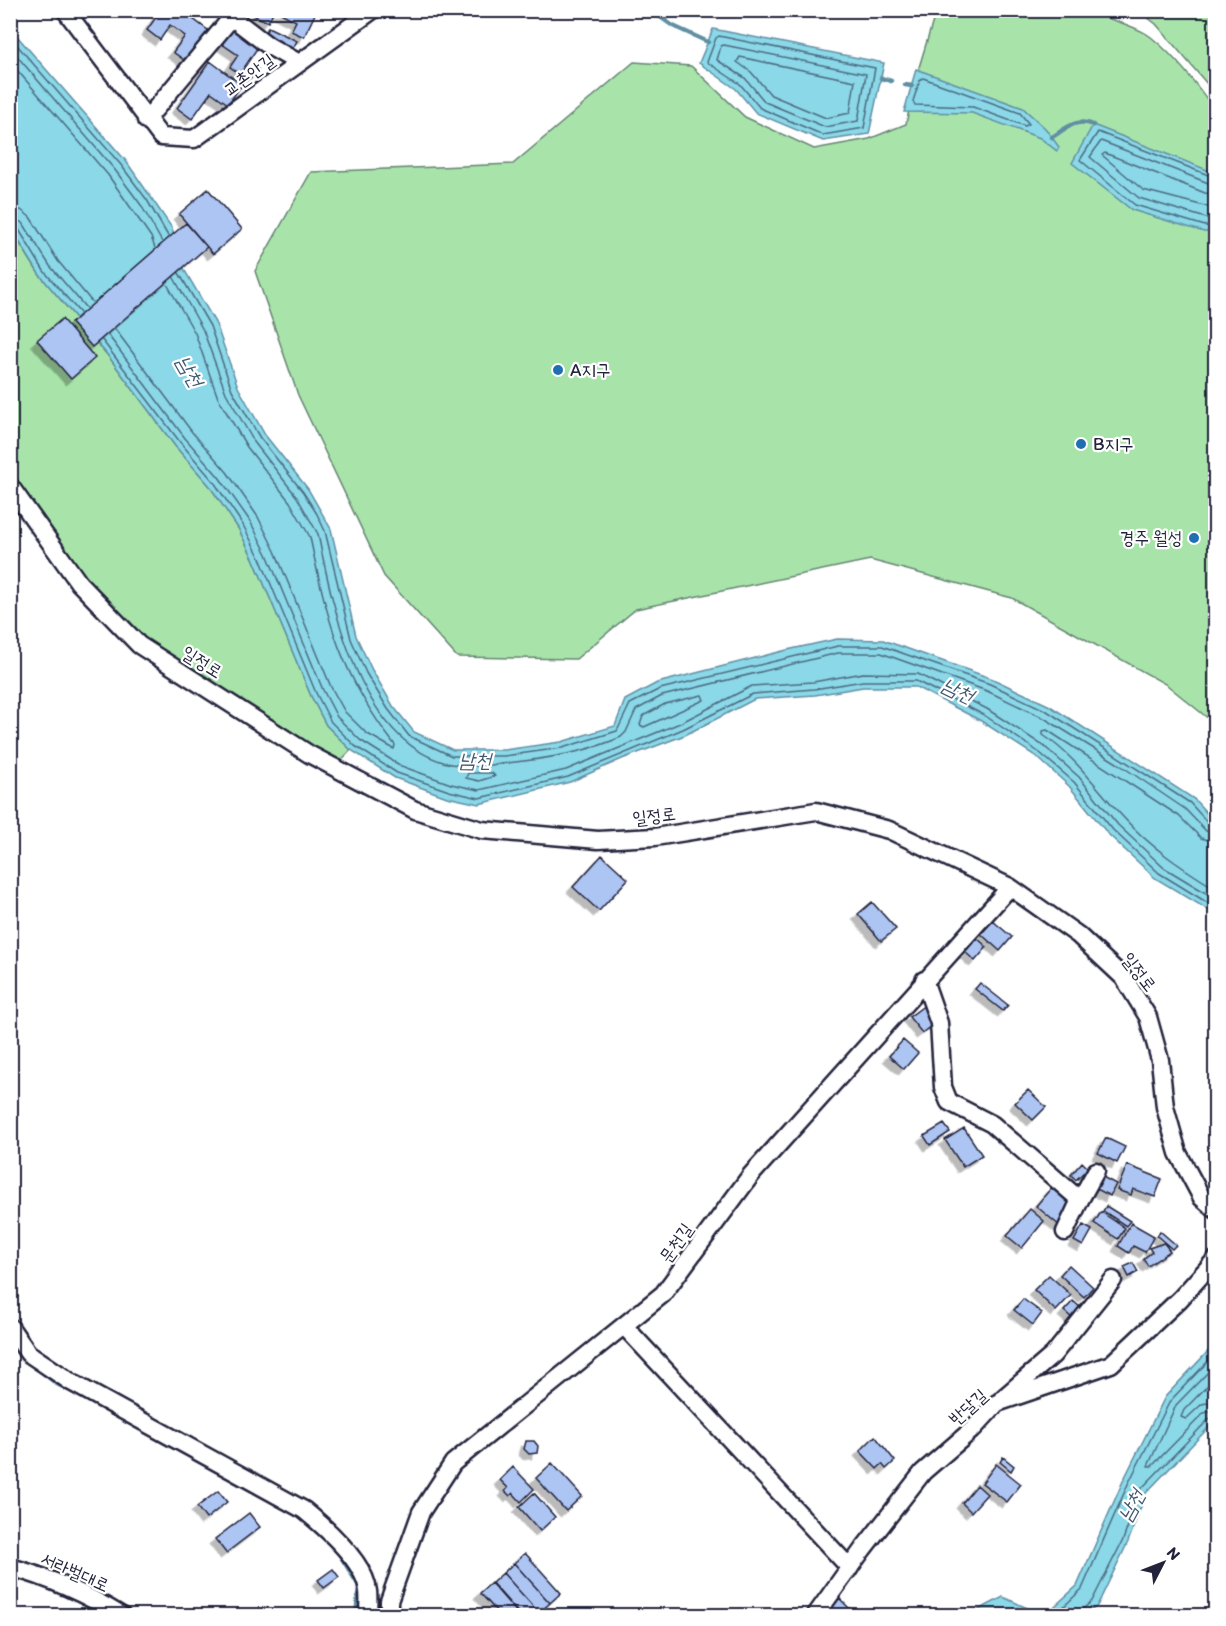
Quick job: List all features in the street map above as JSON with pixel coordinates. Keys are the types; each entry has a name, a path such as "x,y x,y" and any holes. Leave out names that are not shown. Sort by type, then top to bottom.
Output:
{"street":[{"name":"교촌안길","path":"65,10 161,137 194,139 373,10"},
{"path":"146,120 231,13 269,46 299,63"},
{"name":"일정로","path":"10,486 79,583 139,645 309,754 416,810 482,830 598,840 655,837 816,811 889,830 1010,887 1078,935 1124,978 1148,1017 1160,1060 1165,1107 1178,1153 1202,1198 1215,1210"},
{"name":"문천길","path":"389,1616 389,1601 421,1512 453,1463 663,1294 751,1175 1010,887"},
{"path":"924,981 939,1023 943,1087 949,1102 992,1124 1080,1200"},
{"path":"1065,1232 1096,1171"},
{"name":"반달길","path":"815,1616 923,1472 973,1429 997,1403 1111,1364 1180,1299 1215,1259"},
{"path":"997,1403 1053,1355 1113,1280"},
{"path":"624,1326 850,1568"},
{"path":"10,1327 28,1353 71,1382 304,1510 336,1537 352,1559 368,1589 368,1616"},
{"name":"서라벌대로","path":"10,1568 40,1575 90,1596 122,1616"}],"green space":[{"path":"936,11 1082,11 1118,22 1145,33 1169,53 1215,110 1215,724 1167,685 1012,598 870,560 636,609 576,659 457,657 384,576 298,395 255,271 311,172 513,164 634,62 691,66 745,117 814,149 869,139 906,124 917,74"},
{"path":"1139,11 1215,11 1215,89 1208,85 1156,24"},
{"path":"10,228 39,274 109,357 175,446 209,485 238,528 254,560 311,696 326,725 351,750 335,767 139,645 11,486"}],"water":[{"name":"남천","path":"10,28 126,161 172,228 185,271 216,324 238,387 265,435 308,489 331,529 356,636 393,706 414,732 453,750 504,750 561,742 615,726 625,700 657,683 837,639 883,640 993,679 1050,706 1194,799 1215,822 1215,914 1155,878 1108,834 1069,786 1037,757 981,721 916,687 863,687 815,695 755,699 685,735 570,782 479,804 447,797 395,778 351,750 326,725 311,696 254,560 238,528 209,485 175,446 109,357 39,274 11,228"},
{"path":"713,29 884,63 869,134 823,141 756,113 736,89 699,63"},
{"path":"916,69 1023,108 1045,128 1059,147 1057,151 1040,138 972,113 904,112"},
{"path":"1093,125 1215,173 1215,232 1204,232 1132,210 1072,163"},
{"name":"남천","path":"1215,1344 1215,1421 1146,1493 1128,1542 1097,1606 1085,1615 1045,1615 1077,1586 1123,1481 1165,1397"},
{"path":"1003,1597 1043,1615 969,1615"}],"building":[{"path":"161,10 181,10 209,31 187,62 173,52 185,36 170,25 160,40 147,30"},
{"path":"258,10 274,10 268,22 255,16"},
{"path":"275,10 314,10 316,12 304,37 291,31 296,21"},
{"path":"268,27 297,41 292,50 264,37"},
{"path":"232,30 258,47 240,74 230,67 238,55 222,44"},
{"path":"210,61 242,85 228,104 211,92 192,119 177,108"},
{"path":"253,65 258,69 247,82 242,78"},
{"path":"208,189 242,229 213,254 179,214"},
{"path":"186,223 207,247 92,347 71,323"},
{"path":"62,319 95,358 71,379 37,340"},
{"path":"602,855 628,879 599,911 573,887"},
{"path":"872,902 896,929 881,941 858,914"},
{"path":"993,921 1012,937 1000,951 981,934"},
{"path":"977,938 987,947 975,961 965,952"},
{"path":"980,983 1008,1005 1003,1011 975,989"},
{"path":"925,1005 937,1021 922,1033 909,1017"},
{"path":"903,1040 918,1053 904,1069 889,1056"},
{"path":"1028,1090 1046,1107 1033,1120 1015,1103"},
{"path":"944,1124 950,1132 930,1145 924,1136"},
{"path":"964,1128 982,1155 963,1167 945,1140"},
{"path":"1106,1138 1125,1147 1117,1163 1098,1153"},
{"path":"1082,1162 1091,1171 1087,1176 1083,1173 1076,1180 1071,1175"},
{"path":"1127,1165 1162,1179 1155,1197 1133,1189 1131,1195 1117,1190"},
{"path":"1099,1175 1116,1184 1110,1196 1093,1187"},
{"path":"1052,1187 1076,1207 1060,1226 1036,1206"},
{"path":"1106,1206 1130,1221 1126,1226 1103,1211"},
{"path":"1030,1209 1044,1221 1022,1248 1007,1236"},
{"path":"1101,1212 1125,1228 1118,1239 1094,1223"},
{"path":"1131,1223 1154,1236 1145,1252 1133,1246 1129,1253 1118,1246"},
{"path":"1083,1225 1092,1230 1083,1246 1074,1241"},
{"path":"1160,1231 1176,1245 1172,1249 1157,1236"},
{"path":"1164,1243 1170,1251 1148,1266 1143,1259 1152,1252 1149,1248"},
{"path":"1133,1263 1138,1272 1129,1277 1124,1267"},
{"path":"1069,1265 1093,1287 1084,1297 1060,1275"},
{"path":"1049,1275 1071,1295 1056,1311 1034,1290"},
{"path":"1023,1299 1042,1313 1033,1325 1014,1310"},
{"path":"1073,1301 1081,1308 1072,1318 1064,1311"},
{"path":"875,1436 895,1461 886,1469 882,1464 877,1469 860,1451"},
{"path":"526,1441 534,1441 538,1446 537,1453 529,1454 524,1449"},
{"path":"1003,1457 1014,1466 1011,1471 1000,1462"},
{"path":"552,1463 582,1496 566,1511 536,1478"},
{"path":"996,1464 1021,1484 1007,1502 982,1483"},
{"path":"513,1467 534,1489 521,1502 513,1493 510,1496 505,1491 508,1488 500,1480"},
{"path":"977,1485 987,1494 971,1512 962,1503"},
{"path":"218,1491 227,1502 206,1519 197,1507"},
{"path":"534,1493 555,1517 540,1531 519,1507"},
{"path":"249,1513 260,1527 226,1553 215,1539"},
{"path":"525,1553 561,1593 550,1603 514,1563"},
{"path":"514,1563 550,1603 539,1613 503,1573"},
{"path":"333,1569 339,1577 324,1588 318,1580"},
{"path":"503,1573 539,1613 536,1616 521,1616 492,1583"},
{"path":"491,1583 520,1616 501,1616 480,1593"},
{"path":"839,1598 857,1616 821,1616"}],"waterway":[{"path":"650,10 673,26 708,42"},
{"path":"881,78 891,81"},
{"path":"905,85 912,86"},
{"path":"1052,137 1077,123 1093,125"},
{"path":"29,1362 57,1384 77,1394"},
{"path":"340,1555 359,1586 356,1616"}],"place":[{"name":"A지구","path":"558,370"},
{"name":"B지구","path":"1081,444"},
{"name":"경주 월성","path":"1194,538"}]}
